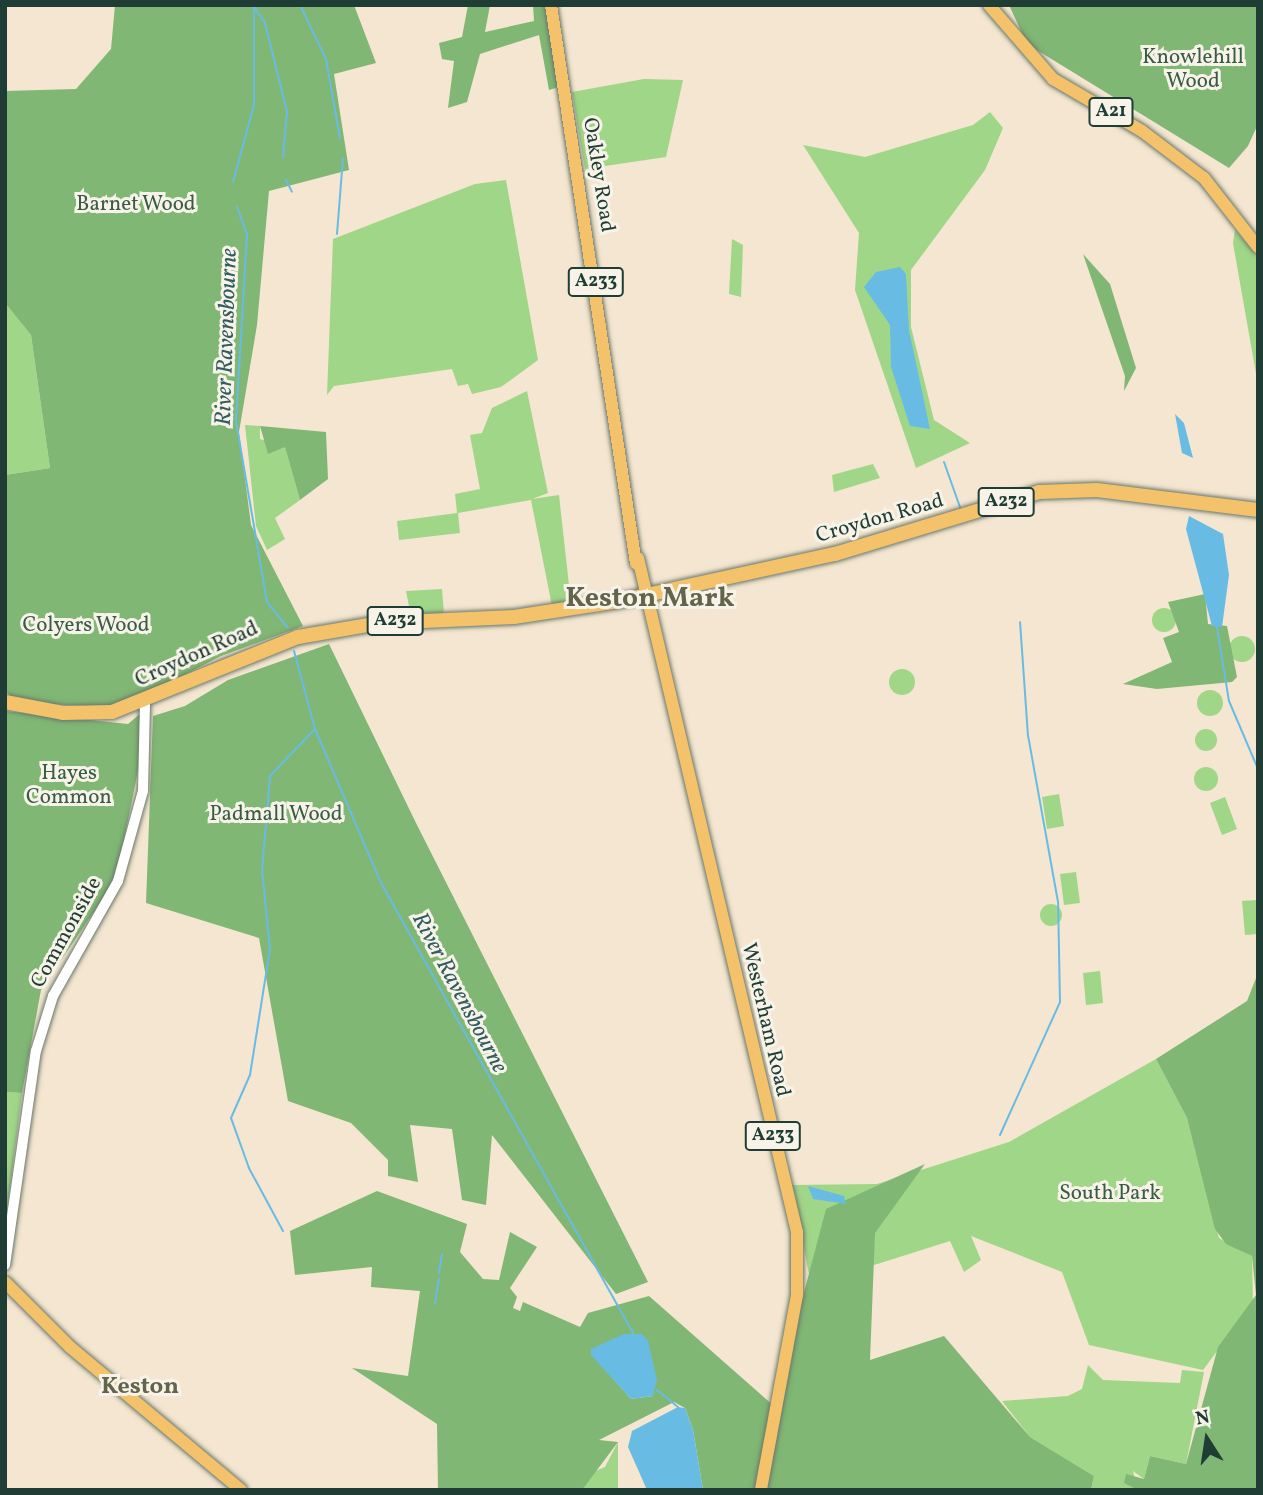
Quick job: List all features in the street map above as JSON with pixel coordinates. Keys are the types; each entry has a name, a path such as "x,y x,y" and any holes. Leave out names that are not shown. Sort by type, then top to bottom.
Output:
{"highway":[{"name":"Croydon Road","path":"5,702 90,714 145,703 233,658 305,635 394,621 514,617 615,600 835,554 1051,491 1258,510"}],"main road":[{"name":"Oakley Road","path":"551,5 645,594"},
{"name":"A21","path":"989,5 1053,79 1186,162 1237,216 1258,247"},
{"name":"Westerham Road","path":"645,594 800,1256 761,1490"},
{"path":"5,1282 51,1331 241,1490"}],"street":[{"name":"Commonside","path":"5,1265 36,1052 53,996 118,881 143,791 145,703"}],"green space":[{"name":"Barnet Wood","path":"115,5 354,5 376,63 334,74 349,170 269,191 257,325 239,432 251,525 303,626 221,656 120,708 15,702 5,690 5,475 50,468 31,335 5,303 5,91 76,89 111,49"},
{"path":"468,5 490,5 485,32 534,21 533,5 545,5 559,87 549,90 539,35 480,54 467,102 448,108 454,61 442,59 439,43 462,37"},
{"name":"Knowlehill Wood","path":"1009,5 1258,5 1258,124 1248,146 1229,168 1027,44"},
{"path":"644,79 683,80 666,157 585,169 572,92"},
{"path":"990,112 1003,128 985,170 911,270 911,327 934,420 970,443 916,468 855,290 859,233 803,145 865,157 973,125"},
{"path":"506,180 538,360 501,387 472,394 468,384 458,386 452,369 334,386 327,395 333,239 475,184"},
{"path":"1235,230 1258,256 1258,385 1233,243"},
{"path":"732,239 743,245 741,297 729,294"},
{"path":"1083,254 1110,284 1136,368 1124,391 1125,376"},
{"path":"5,303 31,335 50,468 5,475"},
{"path":"527,391 548,493 532,499 559,495 571,603 552,606 531,500 458,513 460,533 399,540 397,521 457,513 455,494 480,489 470,435 482,433 492,408"},
{"path":"245,425 260,426 260,439 285,446 300,500 275,518 285,539 267,550 256,526"},
{"path":"260,426 326,432 328,479 300,500 285,447 268,454"},
{"path":"873,464 880,478 834,492 832,475"},
{"path":"442,589 444,614 411,616 406,591"},
{"path":"1205,594 1208,624 1227,626 1237,677 1232,682 1157,689 1123,684 1172,662 1163,638 1179,632 1168,602"},
{"path":"1164,608 1172,612 1176,620 1172,628 1164,632 1156,628 1152,620 1156,612"},
{"path":"1242,636 1251,640 1255,649 1251,658 1242,662 1233,658 1229,649 1233,640"},
{"name":"Padmall Wood","path":"329,644 416,823 648,1282 616,1294 492,1135 486,1205 462,1200 452,1129 410,1125 418,1182 388,1176 388,1160 351,1123 288,1101 259,938 146,903 153,716 185,706 228,680"},
{"path":"902,669 911,673 915,682 911,691 902,695 893,691 889,682 893,673"},
{"path":"1210,690 1219,694 1223,703 1219,712 1210,716 1201,712 1197,703 1201,694"},
{"name":"Hayes Common","path":"5,711 128,724 141,713 141,756 116,879 41,990 22,1093 5,1092"},
{"path":"1206,729 1214,732 1217,740 1214,748 1206,751 1198,748 1195,740 1198,732"},
{"path":"1206,767 1214,771 1218,779 1214,787 1206,791 1198,787 1194,779 1198,771"},
{"path":"1059,794 1064,826 1047,829 1042,797"},
{"path":"1225,797 1237,829 1222,835 1210,803"},
{"path":"1076,872 1080,903 1064,905 1060,874"},
{"path":"1256,900 1258,934 1245,935 1242,901"},
{"path":"1051,904 1059,907 1062,915 1059,923 1051,926 1043,923 1040,915 1043,907"},
{"path":"1100,971 1103,1003 1086,1005 1083,973"},
{"path":"1258,973 1258,1490 1138,1490 1124,1483 1126,1474 1144,1479 1150,1456 1186,1464 1218,1347 1256,1295 1252,1256 1226,1244 1215,1229 1187,1118 1156,1059 1247,1001"},
{"name":"South Park","path":"1156,1059 1187,1118 1219,1238 1252,1256 1253,1303 1203,1370 1089,1345 1062,1272 971,1236 981,1260 964,1272 950,1241 811,1285 792,1185 877,1184 1009,1142"},
{"path":"5,1092 22,1093 5,1227"},
{"path":"925,1164 875,1233 870,1360 944,1336 1030,1437 1094,1476 1091,1490 703,1490 693,1430 685,1408 674,1402 599,1440 618,1442 582,1490 438,1490 437,1424 352,1368 408,1376 420,1291 371,1287 372,1267 295,1275 290,1231 377,1191 467,1224 460,1252 483,1279 499,1280 510,1232 537,1247 510,1288 517,1297 513,1308 520,1311 523,1302 580,1327 588,1313 649,1296 774,1406 826,1209","holes":["601,1365 653,1396 631,1399"]},
{"path":"1088,1365 1103,1380 1180,1383 1182,1370 1204,1372 1186,1464 1150,1456 1144,1479 1133,1471 1138,1490 1091,1490 1094,1476 1030,1437 1002,1401 1068,1396 1082,1389"},
{"path":"618,1442 618,1490 582,1490 593,1472 605,1467"}],"water":[{"path":"900,267 906,274 909,330 930,429 910,426 891,367 890,325 864,287 876,272"},
{"path":"1175,414 1184,423 1193,458 1182,453"},
{"path":"1189,516 1223,534 1229,575 1222,627 1212,626 1186,529"},
{"path":"808,1186 844,1196 846,1204 813,1199"},
{"path":"624,1334 642,1334 648,1341 657,1380 653,1396 631,1399 591,1355 591,1349"},
{"path":"678,1407 685,1408 693,1430 703,1490 647,1490 628,1447 632,1431"}],"waterway":[{"name":"River Ravensbourne","path":"233,182 254,105 254,5"},
{"path":"300,5 326,59 340,138"},
{"path":"255,8 265,23 287,112 283,157"},
{"path":"337,234 343,158"},
{"path":"286,180 292,192"},
{"name":"River Ravensbourne","path":"237,207 247,235 236,421 267,602 288,628"},
{"path":"944,462 961,510"},
{"path":"1000,1135 1060,1002 1058,902 1028,736 1020,622"},
{"path":"1217,627 1229,701 1258,769"},
{"name":"River Ravensbourne","path":"294,651 315,729 381,883 633,1333"},
{"path":"283,1231 249,1168 231,1118 250,1075 270,949 262,870 270,776 314,730"},
{"path":"439,1273 442,1254"},
{"path":"435,1303 439,1278"},
{"path":"657,1390 678,1407"}],"district":[{"name":"Keston Mark","path":"650,599"},
{"name":"Keston","path":"140,1388"}],"park label":[{"name":"Colyers Wood","path":"86,626"}]}
